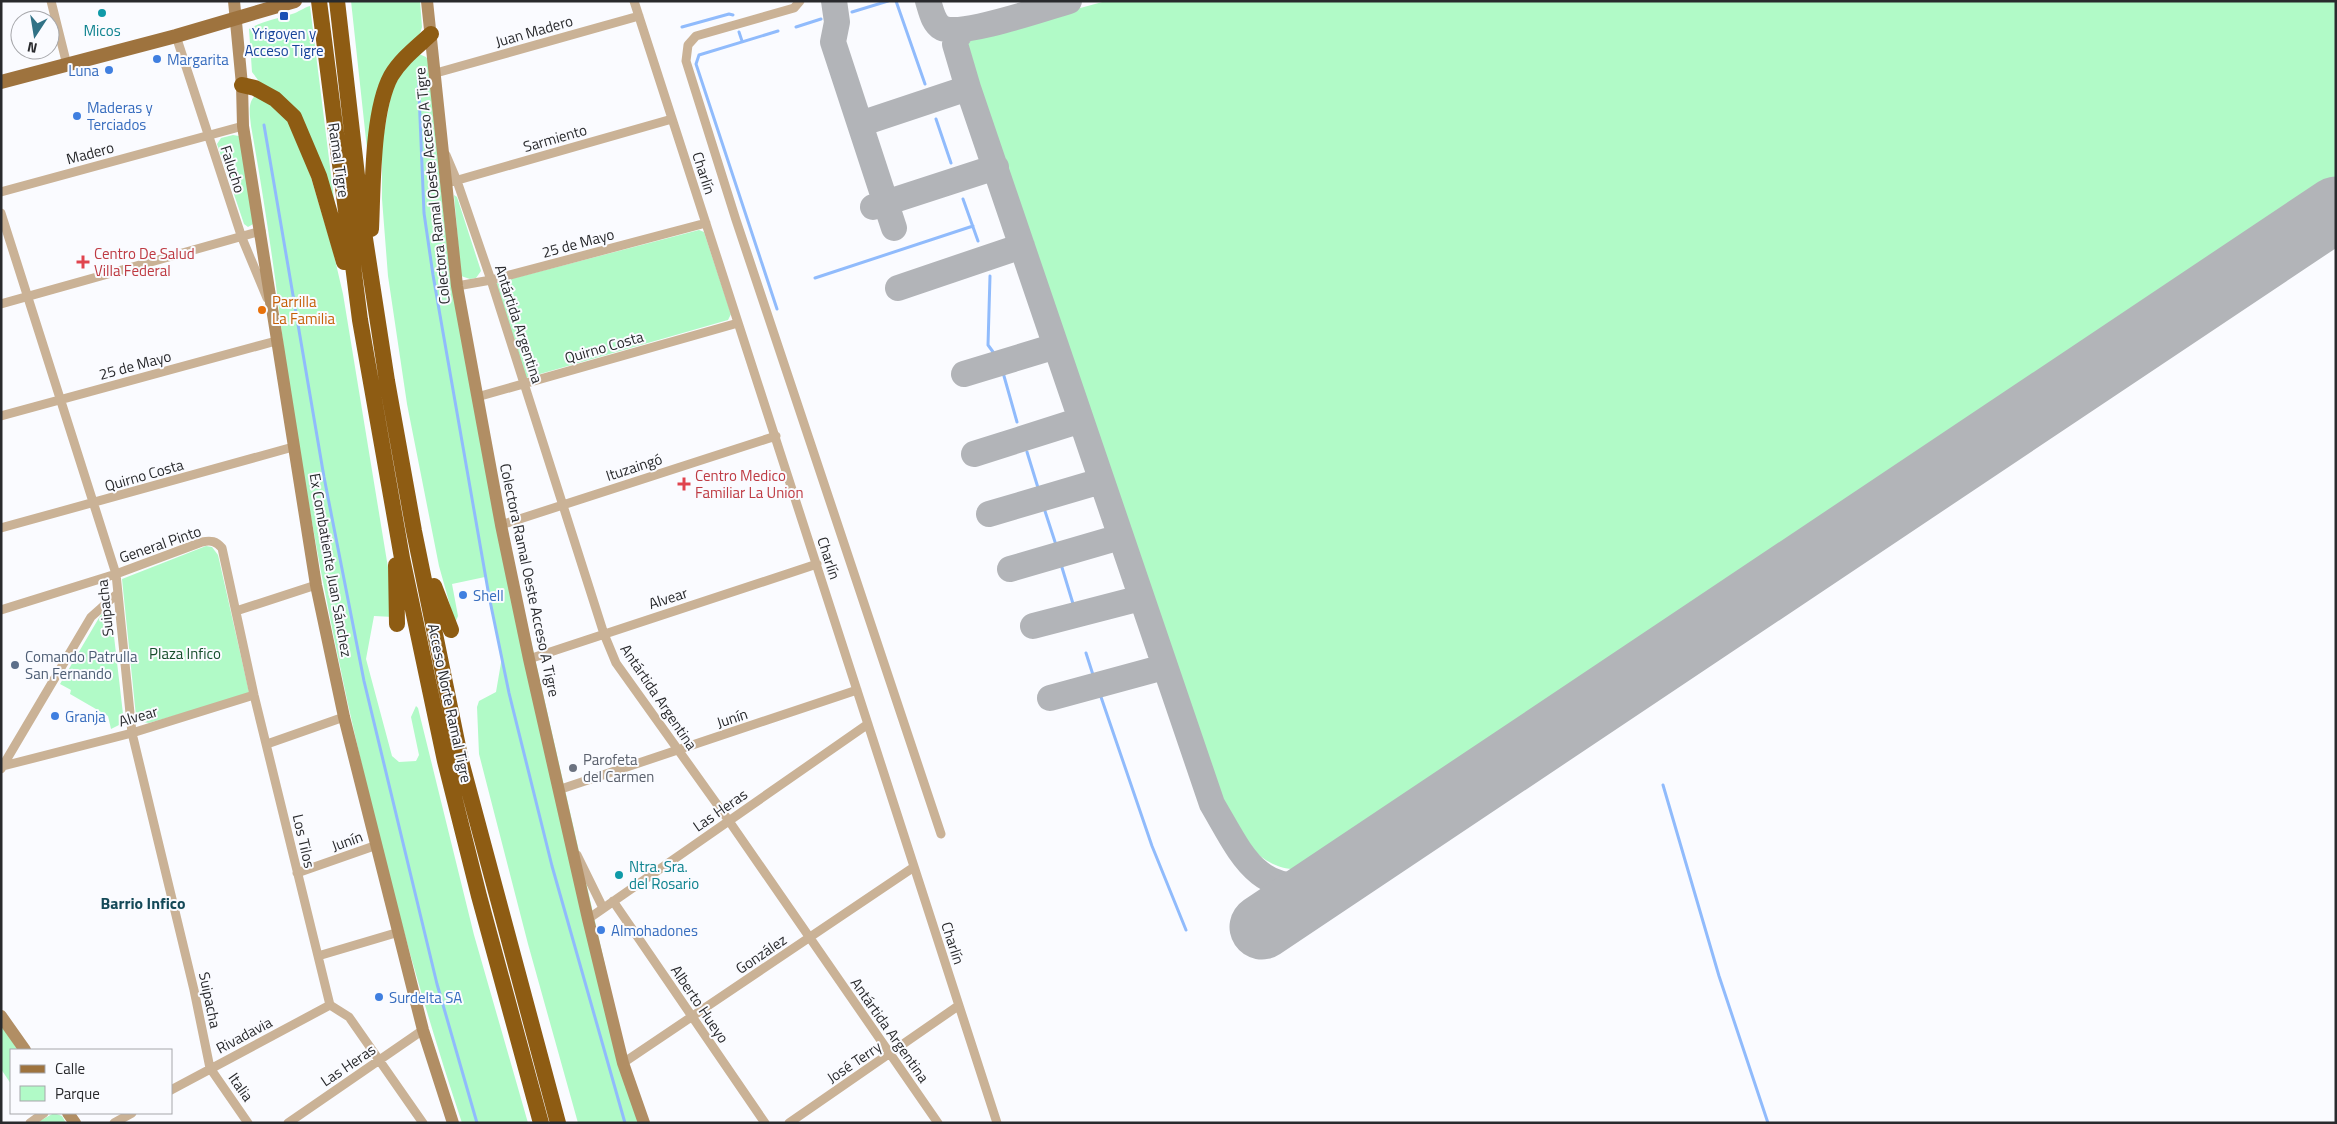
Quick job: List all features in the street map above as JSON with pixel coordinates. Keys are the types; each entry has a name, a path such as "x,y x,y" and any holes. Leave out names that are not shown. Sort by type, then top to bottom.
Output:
{"highway":[{"name":"Ramal Tigre","path":"319,1 360,320"},
{"name":"Ramal Tigre","path":"337,1 359,192 374,298"},
{"path":"374,298 371,233 374,166 382,100 392,75 402,61 431,34"},
{"path":"242,85 260,90 275,99 288,111 301,130 326,197 360,320"},
{"name":"Acceso Norte Ramal Tigre","path":"374,298 414,530 461,761 551,1101 560,1123"},
{"name":"Acceso Norte Ramal Tigre","path":"360,320 394,515 445,761 478,896 540,1121"},
{"path":"394,515 397,624"},
{"path":"414,530 451,630"},
{"path":"422,703 445,761"},
{"path":"464,733 492,877"}],"main road":[{"path":"1,82 176,36 294,1"}],"street":[{"path":"51,1 67,65"},
{"name":"Ex Combatiente Juan Sánchez","path":"234,1 242,85 243,126 262,232 276,341 316,585 344,717 423,1030 449,1121"},
{"name":"Colectora Ramal Oeste Acceso A Tigre","path":"427,1 442,146 451,182 457,286 501,525 528,659 588,919 623,1063 644,1123"},
{"name":"Charlín","path":"634,1 776,436 958,1006 998,1123"},
{"path":"800,1 794,8 696,36 688,45 686,60 739,229 941,834"},
{"name":"Juan Madero","path":"436,74 639,16"},
{"name":"Falucho","path":"176,36 242,238 271,308"},
{"name":"Sarmiento","path":"451,182 672,119"},
{"name":"Madero","path":"1,192 243,126"},
{"name":"Antártida Argentina","path":"451,182 491,280 604,634 616,663 729,821 938,1123"},
{"name":"Suipacha","path":"1,212 116,574 132,733 194,990 210,1068"},
{"name":"25 de Mayo","path":"457,286 491,280 706,223"},
{"path":"1,304 262,232"},
{"name":"Quirno Costa","path":"477,397 738,323"},
{"name":"25 de Mayo","path":"1,416 276,341"},
{"name":"Ituzaingó","path":"501,525 776,436"},
{"name":"Quirno Costa","path":"1,528 293,447"},
{"name":"General Pinto","path":"1,610 116,574 202,542 212,541"},
{"name":"Los Tilos","path":"212,541 222,548 254,695 330,1005"},
{"name":"Alvear","path":"528,659 817,564"},
{"path":"236,611 316,585"},
{"path":"2,768 91,617 118,593"},
{"name":"Junín","path":"558,790 857,690"},
{"name":"Alvear","path":"2,768 132,733 254,695"},
{"path":"267,744 344,717"},
{"name":"Las Heras","path":"588,919 868,724"},
{"path":"571,841 603,908"},
{"name":"Junín","path":"297,873 377,845"},
{"name":"González","path":"623,1063 914,867"},
{"name":"Alberto Hueyo","path":"613,901 764,1123"},
{"path":"318,956 398,932"},
{"path":"330,1005 349,1017 423,1123"},
{"name":"Rivadavia","path":"172,1089 330,1005"},
{"name":"José Terry","path":"789,1123 958,1006"},
{"path":"1,1016 24,1049"},
{"name":"Las Heras","path":"288,1123 423,1030"},
{"name":"Italia","path":"210,1068 248,1123"},
{"path":"30,1123 43,1114"},
{"path":"114,1123 130,1114"}],"green space":[{"path":"351,1 420,1 422,27 418,40 403,53 368,158"},
{"path":"1106,1 2336,1 2336,181 1313,867 1294,869 1277,866 1262,857 1249,845 1237,830 1212,780 968,51 967,45 974,37"},
{"path":"310,6 336,215 316,156 252,72 249,29"},
{"path":"419,54 426,57 430,63 461,334 641,1123 578,1123 528,944 479,754 477,707 479,701 496,692 502,657 485,577 452,584 458,616 455,623 439,566 407,404 388,276 382,199 382,143 392,90 409,60"},
{"path":"256,95 272,101 298,134 333,251 343,294 393,598 393,617 374,616 366,659 392,756 399,762 416,761 419,755 411,717 416,706 418,708 474,935 528,1123 462,1123 408,948 363,770 343,680 308,500 288,377 270,240 251,126 250,105"},
{"path":"233,135 239,136 255,223 248,227 244,224 217,144 221,138"},
{"path":"454,195 457,197 481,271 476,278 470,279 461,276"},
{"path":"699,230 704,232 731,314 728,320 526,378 496,283"},
{"name":"Plaza Infico","path":"206,546 212,547 218,555 249,692 243,696 149,723 137,721 122,579"},
{"path":"104,612 108,613 112,619 123,714 121,724 111,729 108,716 70,694 71,690 60,684"},
{"path":"1,1025 17,1049 10,1049 10,1082 1,1069"},
{"path":"52,1114 57,1114 62,1116 66,1123 38,1122"}],"waterway":[{"path":"852,12 888,1"},
{"path":"896,1 925,84"},
{"path":"682,27 729,14 733,15"},
{"path":"796,27 821,19"},
{"path":"777,309 696,64 699,55 778,31"},
{"path":"739,32 742,41"},
{"path":"418,70 424,213 433,275 489,596 509,693 552,866 625,1123"},
{"path":"936,119 951,163"},
{"path":"264,125 324,477 364,681 437,984 477,1123"},
{"path":"963,199 978,241"},
{"path":"815,278 973,226"},
{"path":"990,276 988,345 996,356"},
{"path":"1002,369 1017,422"},
{"path":"1027,452 1039,491"},
{"path":"1043,505 1057,548"},
{"path":"1060,561 1074,607"},
{"path":"1086,653 1094,678"},
{"path":"1101,697 1152,846 1186,930"},
{"path":"1663,785 1719,976 1768,1123"}],"taxiway":[{"path":"834,1 837,22 833,42 894,228"},
{"path":"928,1 936,23 942,28 952,30 1004,21 1069,1"},
{"path":"963,30 956,39 955,44 968,88 1212,804 1243,855 1254,868 1268,878 1283,885 1303,887 1326,884"},
{"path":"860,124 968,88"},
{"path":"873,207 996,167"},
{"path":"898,288 1022,246"},
{"path":"964,374 1056,346"},
{"path":"974,454 1081,420"},
{"path":"989,514 1101,481"},
{"path":"1010,569 1120,537"},
{"path":"1033,626 1141,598"},
{"path":"1050,698 1164,667"}],"runway":[{"path":"1262,927 2336,209"}],"place":[{"name":"Micos","path":"102,13"},
{"name":"Yrigoyen y Acceso Tigre","path":"284,16"},
{"name":"Margarita","path":"157,59"},
{"name":"Luna","path":"109,70"},
{"name":"Maderas y Terciados","path":"77,116"},
{"name":"Centro De Salud Villa Federal","path":"83,262"},
{"name":"Parrilla La Familia","path":"262,310"},
{"name":"Centro Medico Familiar La Union","path":"684,484"},
{"name":"Shell","path":"463,595"},
{"name":"Comando Patrulla San Fernando","path":"15,665"},
{"name":"Granja","path":"55,716"},
{"name":"Parofeta del Carmen","path":"573,768"},
{"name":"Ntra. Sra. del Rosario","path":"619,875"},
{"name":"Almohadones","path":"601,930"},
{"name":"Surdelta SA","path":"379,997"}],"district":[{"name":"Barrio Infico","path":"143,903"}]}
